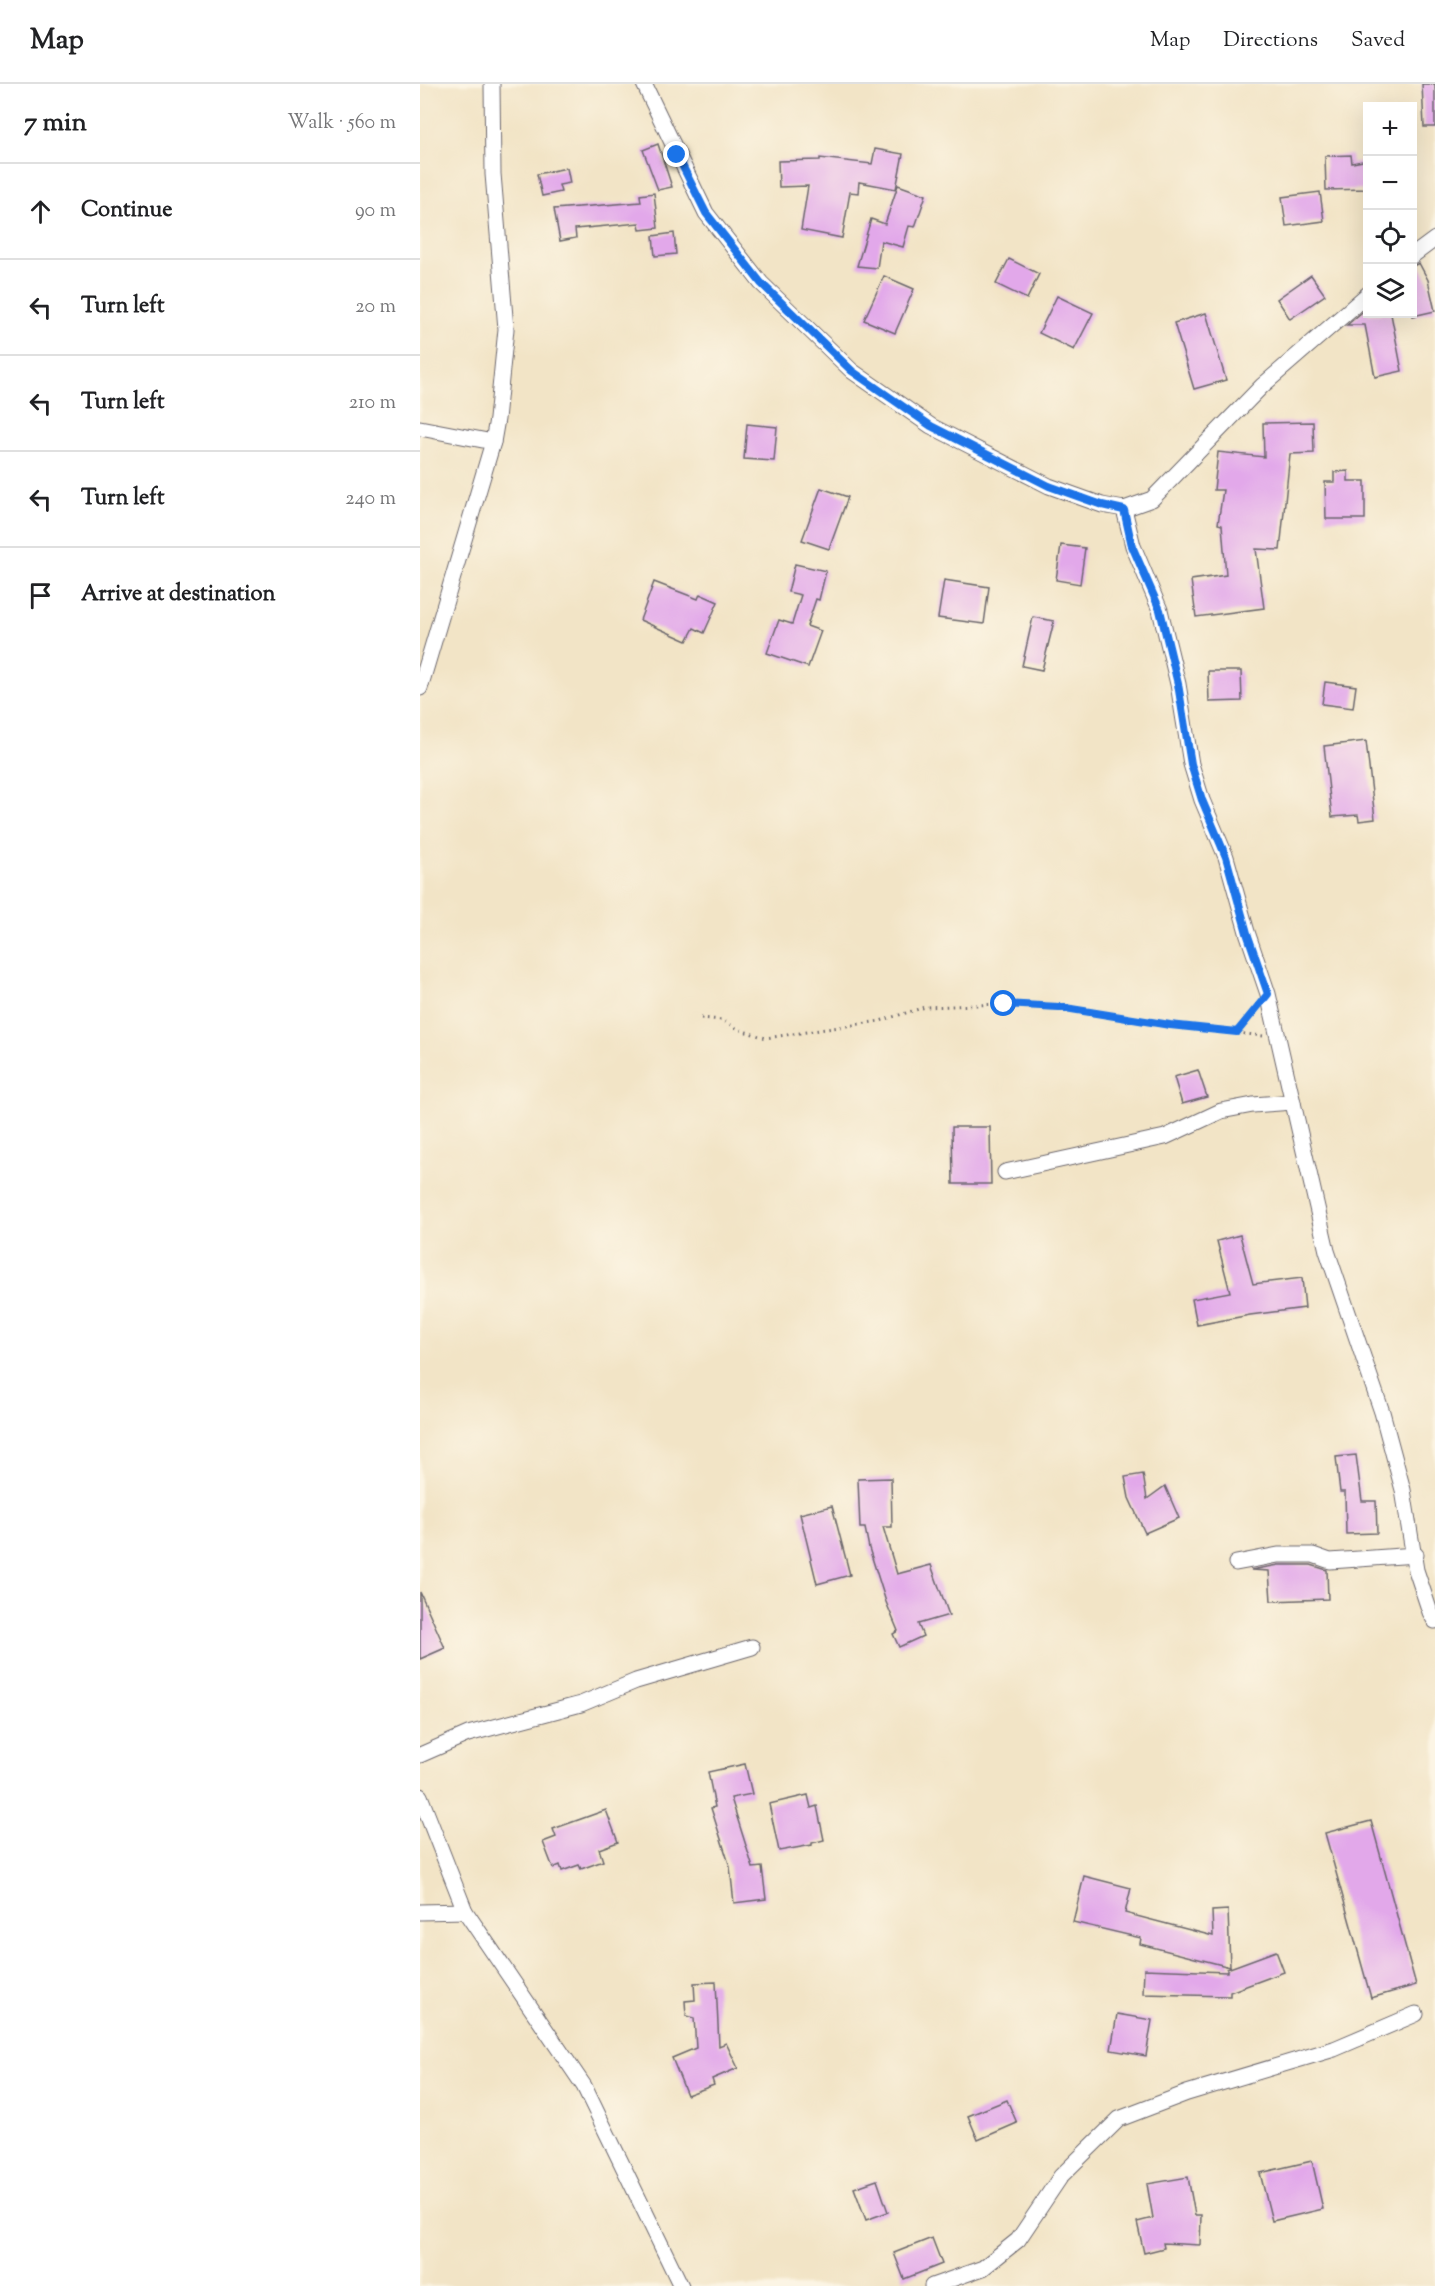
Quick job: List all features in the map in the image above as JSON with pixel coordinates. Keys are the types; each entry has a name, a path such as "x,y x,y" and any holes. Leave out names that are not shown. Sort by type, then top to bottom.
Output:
{"street":[{"path":"420,688 493,442 497,419 506,329 493,174 492,84"},
{"path":"644,84 706,213 761,283 852,371 931,426 1049,486 1102,505 1124,510 1152,499 1262,386 1363,298"},
{"path":"1417,253 1435,239"},
{"path":"420,428 493,442"},
{"path":"1124,510 1132,546 1160,610 1178,684 1194,773 1202,800 1226,857 1247,933 1268,994 1327,1251 1385,1423 1403,1490 1416,1570 1435,1621"},
{"path":"1005,1172 1165,1137 1221,1111 1293,1102"},
{"path":"1236,1563 1278,1556 1313,1556 1330,1561 1415,1555"},
{"path":"420,1755 468,1734 581,1704 636,1681 752,1647"},
{"path":"420,1796 465,1911 584,2086 681,2286"},
{"path":"420,1912 465,1911"},
{"path":"933,2286 983,2268 1018,2240 1061,2176 1119,2119 1187,2093 1334,2049 1416,2014"}],"path":[{"path":"1237,1032 1268,994"},
{"path":"701,1018 722,1020 740,1030 766,1038 880,1021 925,1007 1004,1004 1059,1007 1170,1025 1237,1032 1278,1040"}],"building":[{"path":"1422,84 1435,84 1435,127 1424,127"},
{"path":"658,144 672,187 658,190 643,150"},
{"path":"875,149 903,154 896,189 859,182 858,193 850,192 842,238 801,230 808,186 779,187 778,161 820,160 820,158 872,164"},
{"path":"1351,155 1352,163 1363,161 1363,189 1326,190 1325,156"},
{"path":"567,168 570,183 559,185 561,192 542,196 537,174"},
{"path":"898,185 926,195 915,227 909,226 903,247 881,241 877,268 857,266 871,219 885,224"},
{"path":"1320,192 1324,221 1286,226 1282,197"},
{"path":"654,193 658,228 640,230 639,223 575,229 576,238 560,241 554,209 641,202 640,195"},
{"path":"674,233 676,254 655,256 653,236"},
{"path":"1009,259 1039,274 1027,299 996,284"},
{"path":"1419,263 1428,280 1435,311 1417,315 1417,264"},
{"path":"1311,275 1325,295 1290,319 1277,299"},
{"path":"884,276 914,289 895,333 864,320"},
{"path":"1057,296 1093,313 1074,350 1039,333"},
{"path":"1363,311 1363,318 1392,318 1402,371 1375,377 1365,325 1347,325"},
{"path":"1206,313 1226,380 1194,389 1174,323"},
{"path":"1313,422 1314,453 1290,454 1280,550 1256,549 1264,608 1196,617 1191,580 1226,575 1222,525 1218,524 1223,490 1214,490 1218,452 1264,457 1263,423"},
{"path":"747,424 777,427 774,461 744,459"},
{"path":"1348,471 1348,481 1365,481 1365,519 1326,519 1325,482 1334,482 1334,472"},
{"path":"821,488 848,497 829,549 802,540"},
{"path":"1061,545 1085,548 1080,584 1056,580"},
{"path":"795,564 826,571 819,600 816,599 807,626 821,631 808,667 767,653 779,620 792,624 801,595 788,592"},
{"path":"944,580 989,587 984,624 938,618"},
{"path":"654,582 698,599 700,594 718,602 704,633 694,628 687,641 640,620"},
{"path":"1033,617 1054,621 1042,670 1022,666"},
{"path":"1208,671 1241,671 1242,701 1209,702"},
{"path":"1325,682 1356,686 1353,708 1322,704"},
{"path":"1366,741 1375,819 1359,821 1358,815 1332,817 1324,746"},
{"path":"1198,1070 1207,1097 1182,1104 1174,1077"},
{"path":"952,1127 990,1127 991,1184 953,1184"},
{"path":"1240,1235 1253,1284 1302,1278 1305,1308 1197,1325 1192,1299 1230,1292 1217,1241"},
{"path":"1356,1455 1362,1501 1376,1501 1377,1533 1346,1534 1345,1492 1340,1492 1336,1457"},
{"path":"1143,1474 1147,1499 1165,1486 1179,1518 1145,1533 1129,1498 1125,1477"},
{"path":"891,1478 892,1527 883,1527 897,1574 931,1565 949,1615 918,1624 923,1636 899,1647 893,1634 898,1631 886,1602 865,1528 860,1528 858,1479"},
{"path":"832,1506 850,1575 817,1584 800,1514"},
{"path":"1279,1565 1311,1565 1327,1570 1328,1599 1271,1601 1269,1571 1251,1570"},
{"path":"420,1592 445,1648 420,1659"},
{"path":"745,1764 752,1794 731,1798 753,1868 762,1867 766,1899 734,1903 730,1867 711,1808 715,1807 708,1772"},
{"path":"808,1795 811,1808 817,1806 824,1840 812,1843 812,1845 779,1851 769,1804"},
{"path":"606,1810 618,1842 599,1849 603,1861 581,1869 579,1865 562,1871 560,1865 553,1868 543,1842 556,1837 553,1829"},
{"path":"1371,1821 1416,1985 1371,1998 1325,1833"},
{"path":"1084,1876 1131,1888 1125,1913 1213,1936 1212,1911 1228,1910 1230,1967 1140,1944 1141,1938 1073,1922"},
{"path":"1276,1951 1284,1972 1230,1992 1230,1996 1143,1994 1144,1969 1227,1972 1227,1969"},
{"path":"716,1982 719,2046 726,2043 738,2068 712,2079 714,2085 687,2095 672,2058 696,2048 694,2018 686,2016 685,2001 695,2000 694,1983"},
{"path":"1117,2014 1152,2020 1146,2056 1111,2050"},
{"path":"1007,2100 1017,2123 978,2140 968,2116"},
{"path":"1312,2161 1323,2209 1272,2221 1260,2173"},
{"path":"1188,2177 1195,2215 1201,2215 1200,2245 1163,2243 1164,2248 1144,2253 1137,2222 1153,2218 1147,2184"},
{"path":"877,2180 888,2212 866,2220 854,2188"},
{"path":"932,2238 942,2264 904,2279 894,2253"}],"route":[{"path":"677,155 706,213 761,283 852,371 931,426 1049,486 1102,505 1124,510 1132,546 1160,610 1178,684 1191,764 1202,800 1226,857 1247,933 1268,994 1237,1032 1170,1025 1059,1007 1004,1004"}]}
